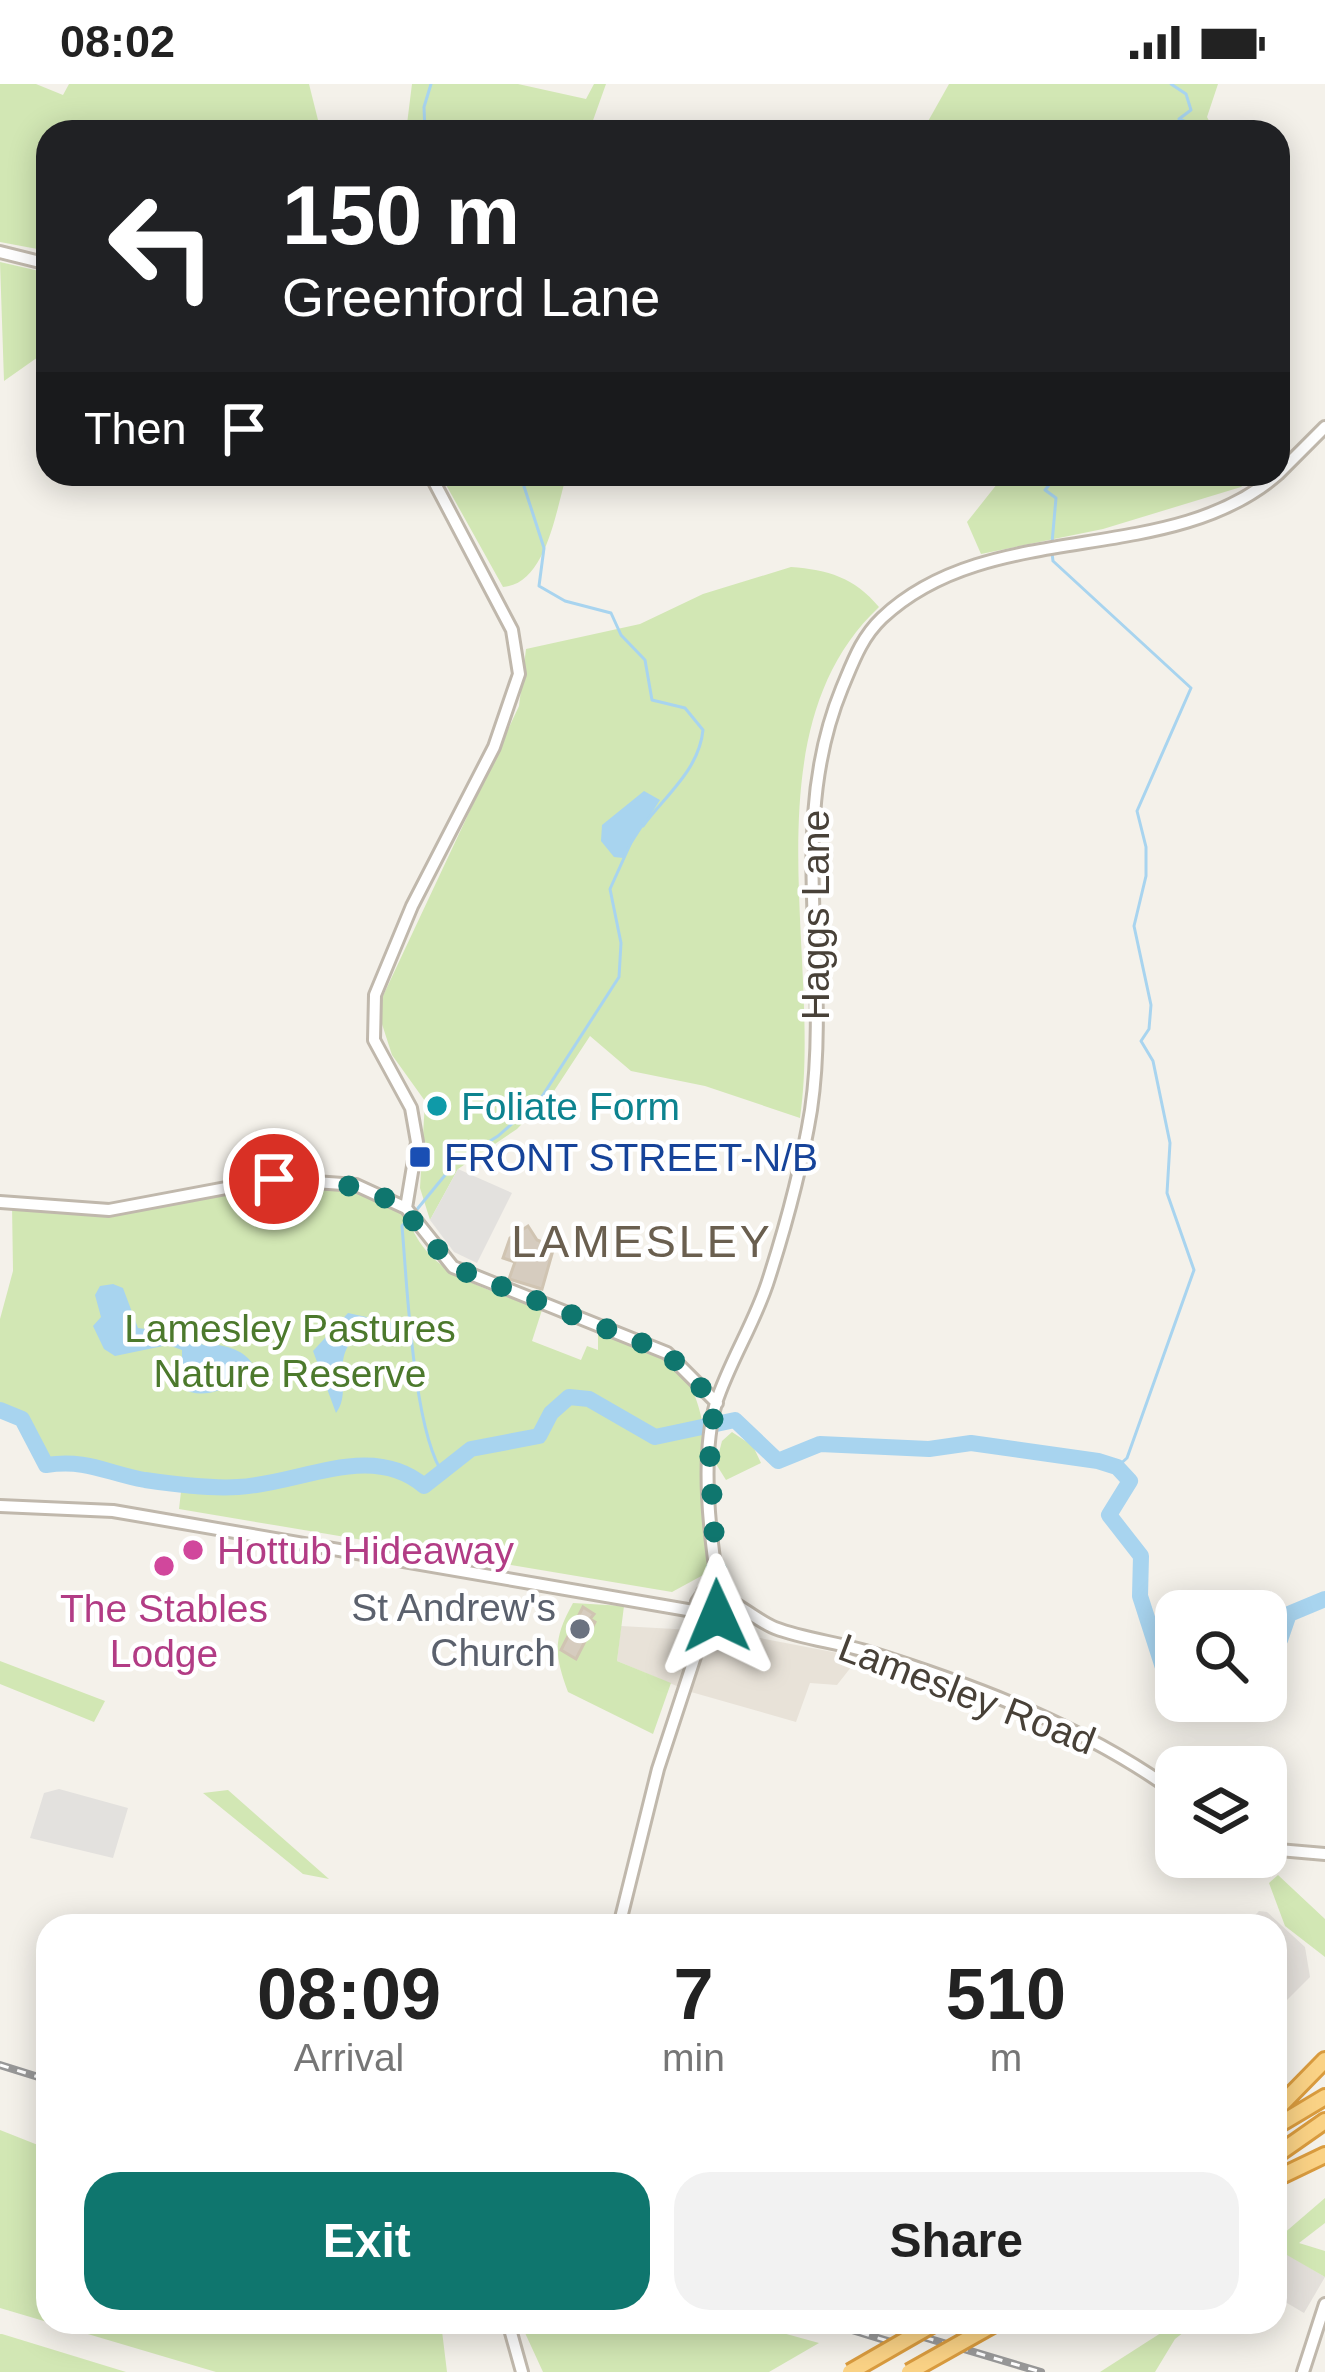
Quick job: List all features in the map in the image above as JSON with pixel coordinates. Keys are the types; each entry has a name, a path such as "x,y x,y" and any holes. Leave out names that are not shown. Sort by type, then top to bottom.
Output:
{"highway":[{"path":"1287,2099 1325,2060"},
{"path":"1287,2121 1325,2097"},
{"path":"1287,2148 1325,2121"},
{"path":"1287,2173 1325,2155"},
{"path":"850,2372 916,2334"},
{"path":"909,2372 977,2334"}],"street":[{"path":"0,252 36,261"},
{"name":"Haggs Lane","path":"1290,462 1325,427"},
{"path":"406,1208 417,1142 411,1108 374,1040 375,994 412,906 494,747 519,674 512,630 436,486"},
{"name":"Haggs Lane","path":"714,1606 709,1441 716,1406 769,1280 810,1114 816,985 809,881 812,810 833,709 862,640 884,616 945,579 1022,551 1178,523 1235,502 1260,486"},
{"path":"0,1202 109,1210 305,1178 356,1185 406,1208 453,1267 667,1353 716,1406"},
{"name":"Lamesley Road","path":"0,1506 112,1511 669,1603 714,1606 784,1631 873,1653 1061,1724 1155,1778"},
{"name":"Haggs Lane","path":"701,1594 716,1564"},
{"path":"622,1914 658,1769 714,1606 701,1594"},
{"name":"Lamesley Road","path":"669,1603 701,1594 714,1606"},
{"path":"1287,1851 1325,1854"},
{"path":"1304,2372 1325,2304"},
{"path":"511,2334 522,2372"}],"shaded area":[{"path":"458,1169 512,1193 477,1263 454,1252 430,1220"},
{"path":"621,1626 728,1632 859,1657 837,1685 810,1683 796,1722 691,1692 617,1661"},
{"path":"59,1789 128,1808 113,1858 30,1838 44,1793"},
{"path":"1287,1930 1305,1947 1310,1977 1287,2000"},
{"path":"1287,2254 1325,2277 1304,2313 1287,2303"}],"green space":[{"path":"0,84 36,84 63,95 69,84 309,84 318,120 36,120 36,249 0,242"},
{"path":"412,84 518,84 586,99 594,84 606,84 593,120 408,120"},
{"path":"949,84 1218,84 1209,120 929,120"},
{"path":"0,262 36,270 36,358 4,381"},
{"path":"447,486 563,486 540,559 518,583 503,587"},
{"path":"996,486 1242,486 1103,529 981,554 967,522"},
{"name":"Lamesley Pastures Nature Reserve","path":"791,567 840,577 879,607 838,658 814,717 802,782 798,850 805,1056 800,1118 705,1086 631,1071 590,1036 554,1091 517,1129 458,1169 430,1220 420,1188 425,1101 392,1055 381,1021 382,998 519,706 526,649 640,624 703,594"},
{"name":"Lamesley Pastures Nature Reserve","path":"274,1179 335,1181 406,1208 413,1231 441,1264 479,1286 542,1310 532,1341 581,1360 587,1346 598,1350 598,1329 667,1358 684,1375 695,1396 707,1450 710,1559 705,1574 672,1592 179,1509 182,1483 80,1464 46,1465 22,1419 0,1410 0,1319 13,1271 12,1204 109,1210"},
{"path":"732,1432 753,1446 761,1463 726,1480 716,1464 722,1441"},
{"path":"573,1603 624,1606 617,1661 671,1683 653,1734 568,1692 558,1647"},
{"path":"0,1661 105,1701 94,1722 0,1684"},
{"path":"228,1790 329,1879 303,1874 203,1793"},
{"path":"1275,1878 1281,1878 1325,1919 1325,1957 1287,1928 1287,1914 1281,1914 1269,1883"},
{"path":"0,2130 36,2144 36,2319 0,2308"},
{"path":"1325,2198 1325,2223 1299,2243 1325,2251 1325,2277 1287,2255 1287,2231"},
{"path":"2,2334 126,2372 0,2372"},
{"path":"88,2334 442,2334 447,2372 216,2372"},
{"path":"526,2334 786,2334 819,2343 769,2372 543,2372"},
{"path":"1159,2334 1181,2334 1155,2372 1100,2372"}],"water":[{"path":"644,791 660,800 623,858 614,857 601,841 602,825"},
{"path":"100,1286 123,1288 138,1328 194,1335 203,1345 235,1349 256,1371 220,1390 200,1394 182,1388 182,1350 168,1345 115,1356 104,1349 93,1326 101,1317 95,1295"},
{"path":"348,1313 399,1324 400,1331 395,1337 348,1346 336,1413 313,1351"}],"building":[{"path":"528,1226 537,1240 554,1247 542,1289 509,1279 515,1262 503,1258 510,1238"},
{"name":"St Andrew's Church","path":"583,1607 594,1614 590,1619 595,1622 576,1659 561,1650"}],"waterway":[{"path":"425,120 431,84"},
{"path":"1171,84 1186,94 1191,110 1181,120"},
{"path":"524,486 544,548 539,586 565,601 611,613 621,635 645,660 652,700 685,708 703,730 688,770 643,826"},
{"path":"1048,486 1045,490 1056,498 1052,543"},
{"path":"1052,553 1053,561 1191,688 1137,811 1146,847 1146,876 1134,926 1151,1005 1149,1029 1141,1041 1153,1061 1170,1143 1167,1193 1194,1270 1127,1458 1117,1467"},
{"path":"414,1213 455,1163 498,1136 541,1098 619,977 621,943 610,889 633,838"},
{"path":"407,1220 402,1226 418,1393 444,1475"},
{"path":"0,1410 22,1419 46,1465 85,1465 145,1480 215,1487 262,1484 358,1466 403,1473 424,1486 471,1449 539,1436 551,1413 569,1397 589,1399 655,1437 735,1420 778,1461 820,1444 929,1449 971,1443 1098,1461 1117,1467 1130,1481 1109,1515 1141,1556 1140,1596 1155,1643"},
{"path":"1287,1620 1289,1614 1325,1599"}],"railway":[{"path":"0,2065 36,2076"},
{"path":"865,2334 891,2342"},
{"path":"913,2334 1041,2372"}],"place":[{"name":"Foliate Form","path":"437,1106"},
{"name":"FRONT STREET-N/B","path":"420,1157"},
{"name":"Hottub Hideaway","path":"193,1550"},
{"name":"The Stables Lodge","path":"164,1566"},
{"name":"St Andrew's Church","path":"580,1629"}],"district":[{"name":"LAMESLEY","path":"642,1241"}],"route":[{"path":"274,1179 334,1181 380,1193 406,1208 453,1267 638,1338 688,1371 716,1403 709,1441 717,1585 724,1604 717,1616"}]}
